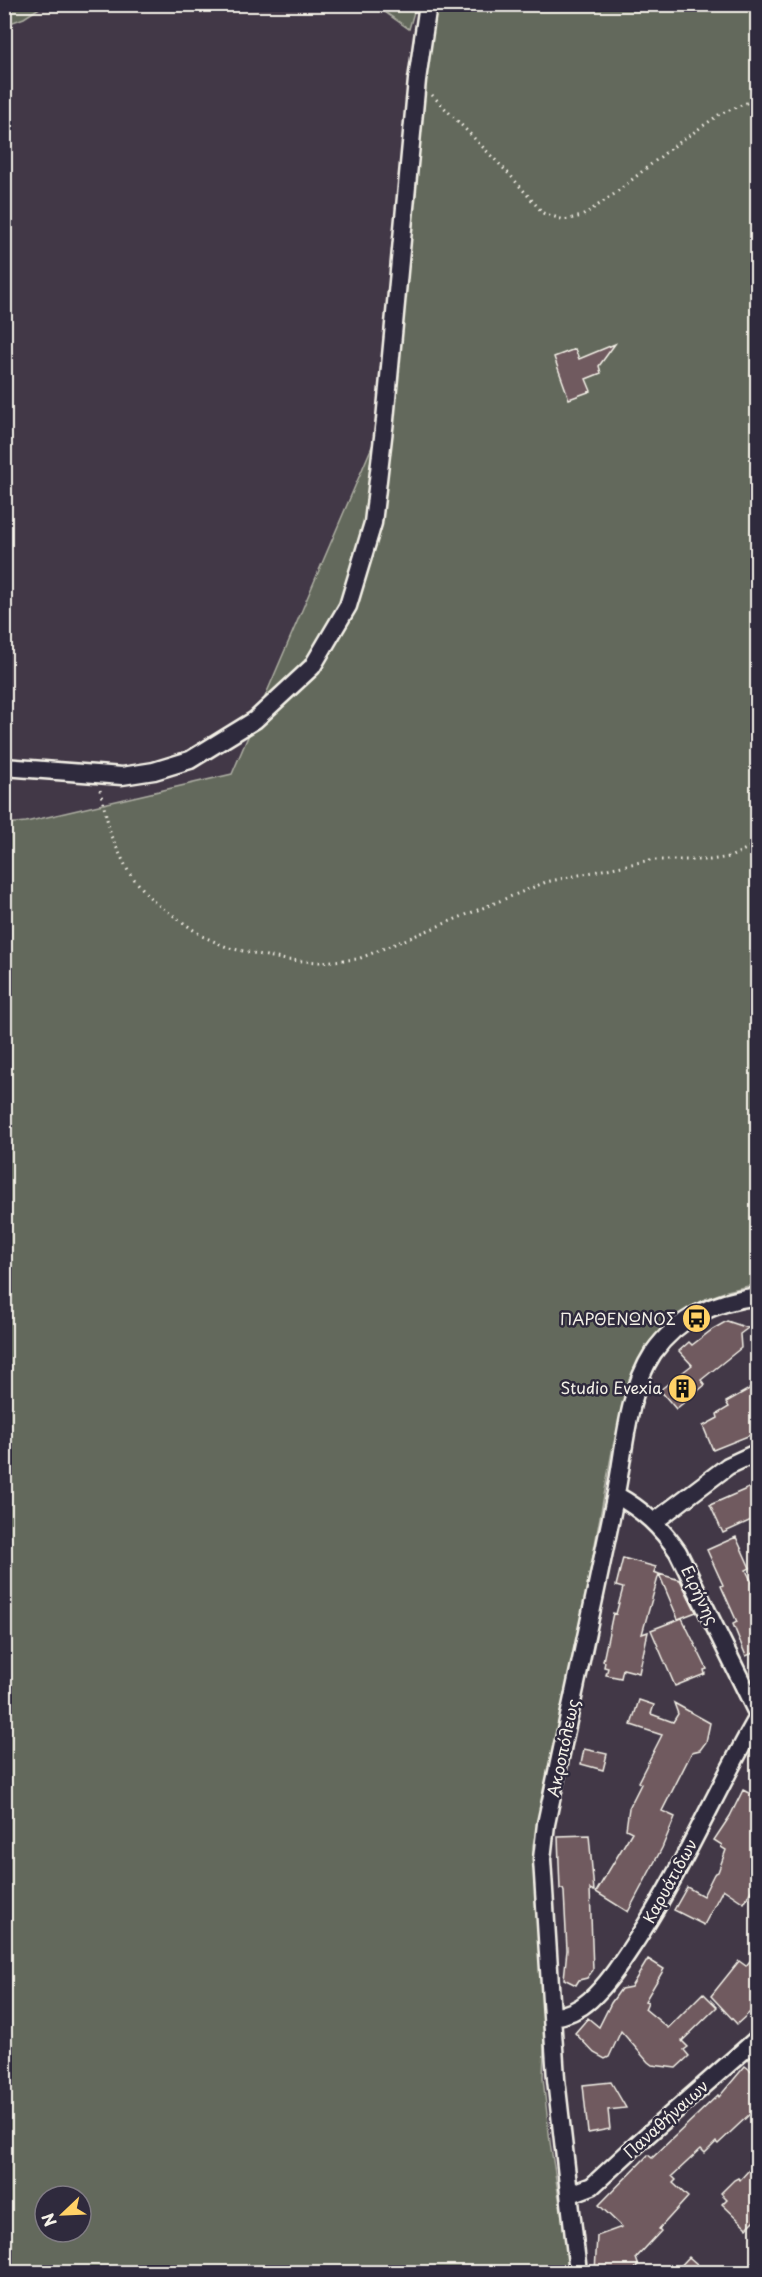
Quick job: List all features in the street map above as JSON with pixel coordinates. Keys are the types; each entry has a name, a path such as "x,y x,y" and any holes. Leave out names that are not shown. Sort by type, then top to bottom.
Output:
{"street":[{"path":"4,766 97,776 122,776 154,771 190,760 255,720 312,667 348,606 373,523 417,80 428,4"},
{"name":"Ακροπόλεως","path":"578,2272 571,2194 556,2079 542,1859 544,1840 635,1395 642,1376 654,1352 672,1331 689,1317 720,1304 758,1296"},
{"path":"654,1522 728,1466 758,1452"},
{"name":"Ειρήνης","path":"616,1496 637,1507 666,1533 686,1566 758,1716"},
{"name":"Καρυάτιδων","path":"553,2017 569,2014 589,2001 621,1962 678,1870 758,1716"},
{"name":"Παναθήναιων","path":"571,2194 592,2186 758,2038"}],"path":[{"path":"417,80 510,175 543,213 564,220 582,216 613,195 670,149 720,114 758,98"},
{"path":"97,776 111,836 129,873 153,901 202,936 229,948 286,960 320,962 358,959 546,882 650,860 710,860 730,857 758,843"}],"green space":[{"path":"5,4 44,5 24,18 5,25"},
{"path":"375,5 416,5 409,29"},
{"path":"433,5 757,5 757,1284 706,1299 675,1318 660,1333 629,1388 613,1446 585,1599 533,1845 545,2019 543,2078 569,2272 5,2272 5,824 26,822 232,774 391,402"}],"building":[{"path":"615,344 599,366 601,373 586,379 591,391 569,399 554,357 575,349 579,359"},
{"path":"727,1321 748,1328 740,1334 741,1348 701,1380 705,1385 676,1409 660,1390 692,1365 679,1351 689,1342 692,1345"},
{"path":"758,1384 758,1432 713,1450 703,1426 718,1418 717,1414 729,1407 726,1402"},
{"path":"758,1484 758,1517 723,1533 710,1505"},
{"path":"736,1537 750,1568 746,1570 758,1595 758,1651 746,1656 733,1624 737,1622 707,1550"},
{"path":"623,1558 656,1567 654,1572 659,1574 642,1634 648,1632 639,1673 623,1669 621,1678 606,1675 608,1668 604,1667 605,1662 603,1661 613,1613 616,1614 623,1588 616,1586"},
{"path":"659,1574 680,1580 696,1612 678,1619"},
{"path":"682,1618 707,1669 704,1670 705,1674 675,1686 651,1630"},
{"path":"639,1700 654,1705 651,1714 673,1722 678,1714 674,1703 710,1723 706,1742 700,1750 692,1752 662,1811 675,1817 662,1848 628,1912 596,1892 632,1832 626,1829 629,1808 641,1784 638,1782 662,1735 631,1725"},
{"path":"584,1749 607,1754 603,1770 581,1764"},
{"path":"743,1790 758,1798 758,1879 744,1903 723,1889 704,1925 674,1910 687,1887 703,1896 714,1874 718,1872 726,1850 714,1840"},
{"path":"589,1835 594,1891 590,1889 593,1970 587,1978 579,1980 576,1985 564,1979 567,1950 564,1892 560,1889 558,1836"},
{"path":"758,1951 758,2005 737,2024 711,1996 739,1961 746,1966"},
{"path":"648,1959 664,1969 645,2001 648,2002 645,2009 668,2028 703,1993 717,2007 682,2041 688,2047 684,2050 689,2056 676,2068 652,2065 621,2031 609,2057 605,2059 594,2053 575,2033 588,2018 599,2027 621,1989 631,1987"},
{"path":"745,2066 758,2076 758,2120 750,2114 718,2144 716,2142 705,2153 701,2149 672,2176 676,2180 673,2183 688,2197 636,2258 638,2264 634,2271 595,2272 597,2236 622,2227 599,2205 648,2155 652,2158 718,2095 719,2097"},
{"path":"611,2082 626,2108 608,2110 610,2129 588,2133 583,2085"},
{"path":"758,2160 758,2217 747,2228 722,2204 727,2199 721,2193 734,2180 738,2178 740,2180"},
{"path":"689,2257 706,2272 675,2272"}],"place":[{"name":"ΠΑΡΘΕΝΩΝΟΣ","path":"697,1319"},
{"name":"Studio Evexia","path":"683,1388"}]}
